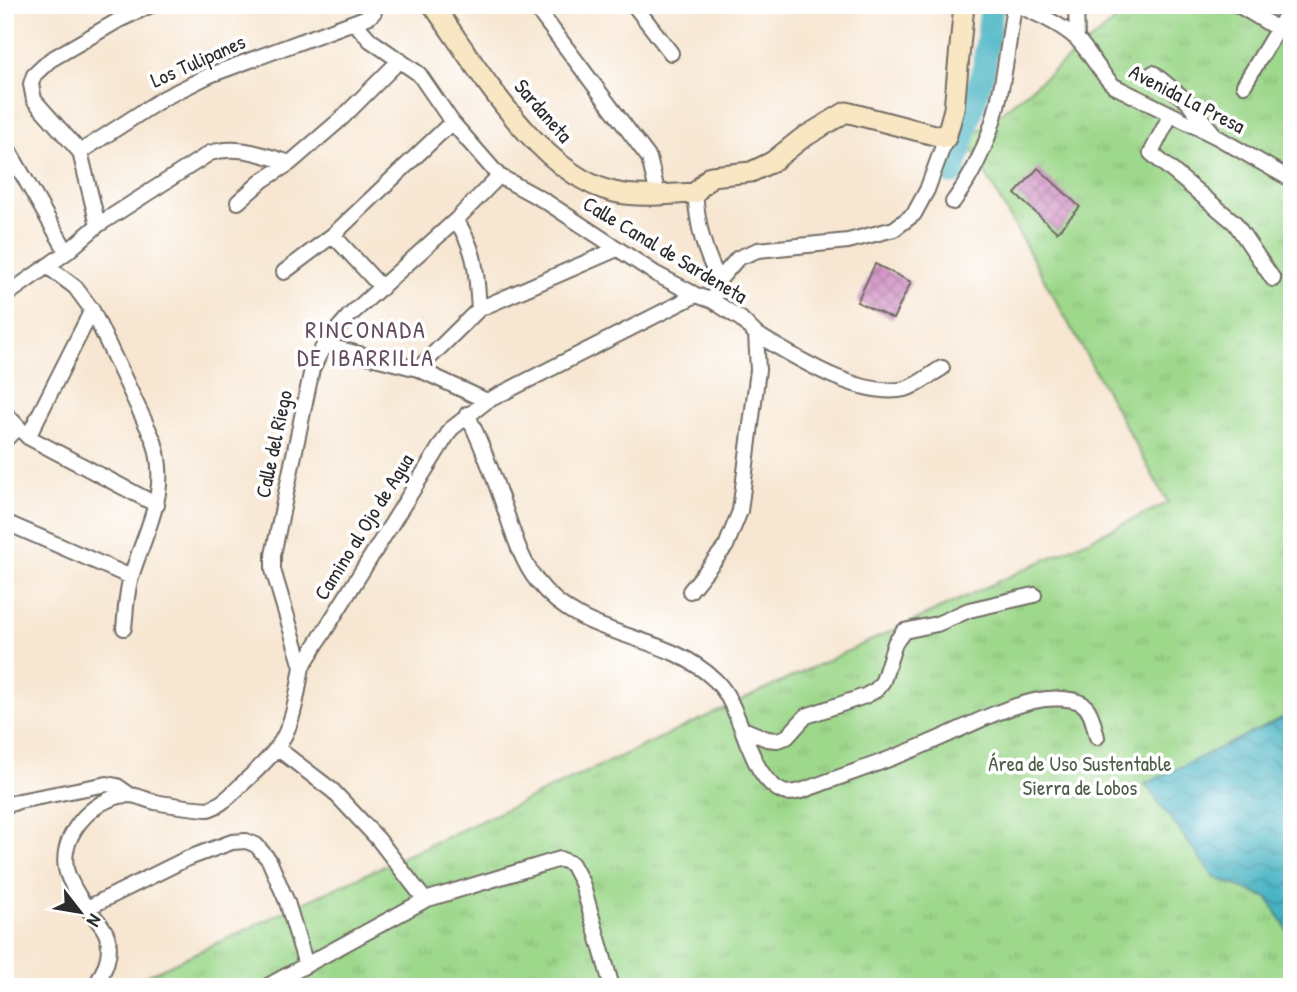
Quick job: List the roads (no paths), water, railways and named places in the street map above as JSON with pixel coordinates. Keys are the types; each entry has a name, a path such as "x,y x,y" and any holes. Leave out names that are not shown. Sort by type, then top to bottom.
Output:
{"street":[{"path":"97,225 80,152 34,100 31,84 34,75 42,66 119,20 151,5"},
{"name":"Los Tulipanes","path":"80,152 162,99 210,75 372,15 374,5"},
{"name":"Sardaneta","path":"433,5 506,106 544,151 576,176 614,192 658,195 695,193"},
{"path":"534,5 649,158 658,195"},
{"path":"713,301 719,280 738,258 758,250 848,242 894,229 915,214 927,190 954,109 964,5"},
{"path":"953,202 969,181 986,146 1002,90 1016,5"},
{"name":"Avenida La Presa","path":"1016,5 1052,21 1077,39 1102,75 1114,86 1217,137 1292,180"},
{"path":"1076,5 1077,39"},
{"path":"1238,5 1278,29"},
{"path":"1244,85 1292,5"},
{"path":"637,6 671,52"},
{"name":"Calle Canal de Sardeneta","path":"354,22 370,40 400,60 426,83 452,122 499,176 545,201 617,249 696,295 713,301 741,319 756,334 758,370 740,511 726,546 690,591"},
{"path":"238,202 263,180 290,163 341,119 400,60"},
{"path":"1153,74 1188,102 1217,137"},
{"path":"719,280 707,258 698,231 695,193 711,176 751,172 772,162 801,139 846,112 946,138"},
{"path":"1170,116 1151,153 1235,223 1273,279"},
{"path":"284,272 333,235 452,122"},
{"path":"5,144 67,252"},
{"path":"5,296 67,252 97,225 210,153 221,149 237,149 290,163"},
{"name":"Calle del Riego","path":"302,667 273,570 273,555 312,369 324,345 349,316 499,176"},
{"path":"456,219 469,240 475,261 479,309"},
{"path":"333,235 382,288"},
{"path":"418,369 479,309 617,249"},
{"path":"47,266 75,287 92,310 155,441 160,460 157,505 131,577 124,628"},
{"name":"Camino al Ojo de Agua","path":"302,667 435,454 452,429 467,414 487,401 696,295"},
{"path":"5,440 23,432 92,310"},
{"path":"756,334 817,370 877,391 907,389 942,368"},
{"path":"324,345 418,369 487,401"},
{"path":"5,414 23,432 157,505"},
{"path":"467,414 483,446 516,542 534,578 549,595 583,620 681,656 716,681 728,695 753,758 763,774 782,792 791,793 889,760 1008,708 1037,700 1081,703 1091,716 1097,737"},
{"path":"5,522 131,577"},
{"path":"743,729 767,739 787,737 806,716 876,690 883,681 895,643 904,631 937,624 969,610 1034,595"},
{"path":"5,806 107,784 153,802 208,809 216,806 227,799 277,748 294,710 302,667"},
{"path":"277,748 333,791 378,839 425,900"},
{"path":"96,987 105,970 109,950 107,936 68,876 66,858 78,820 107,800 130,795"},
{"path":"87,908 186,859 232,842 246,841 256,845 269,860 287,902 306,965"},
{"path":"267,987 425,900 553,860 567,860 582,883 612,987"}],"water":[{"path":"1292,713 1292,938 1268,898 1214,877 1145,784"}],"waterway":[{"path":"953,173 984,68 992,5"}],"district":[{"name":"RINCONADA DE IBARRILLA","path":"366,344"}],"park label":[{"name":"Área de Uso Sustentable Sierra de Lobos","path":"1080,776"}]}
